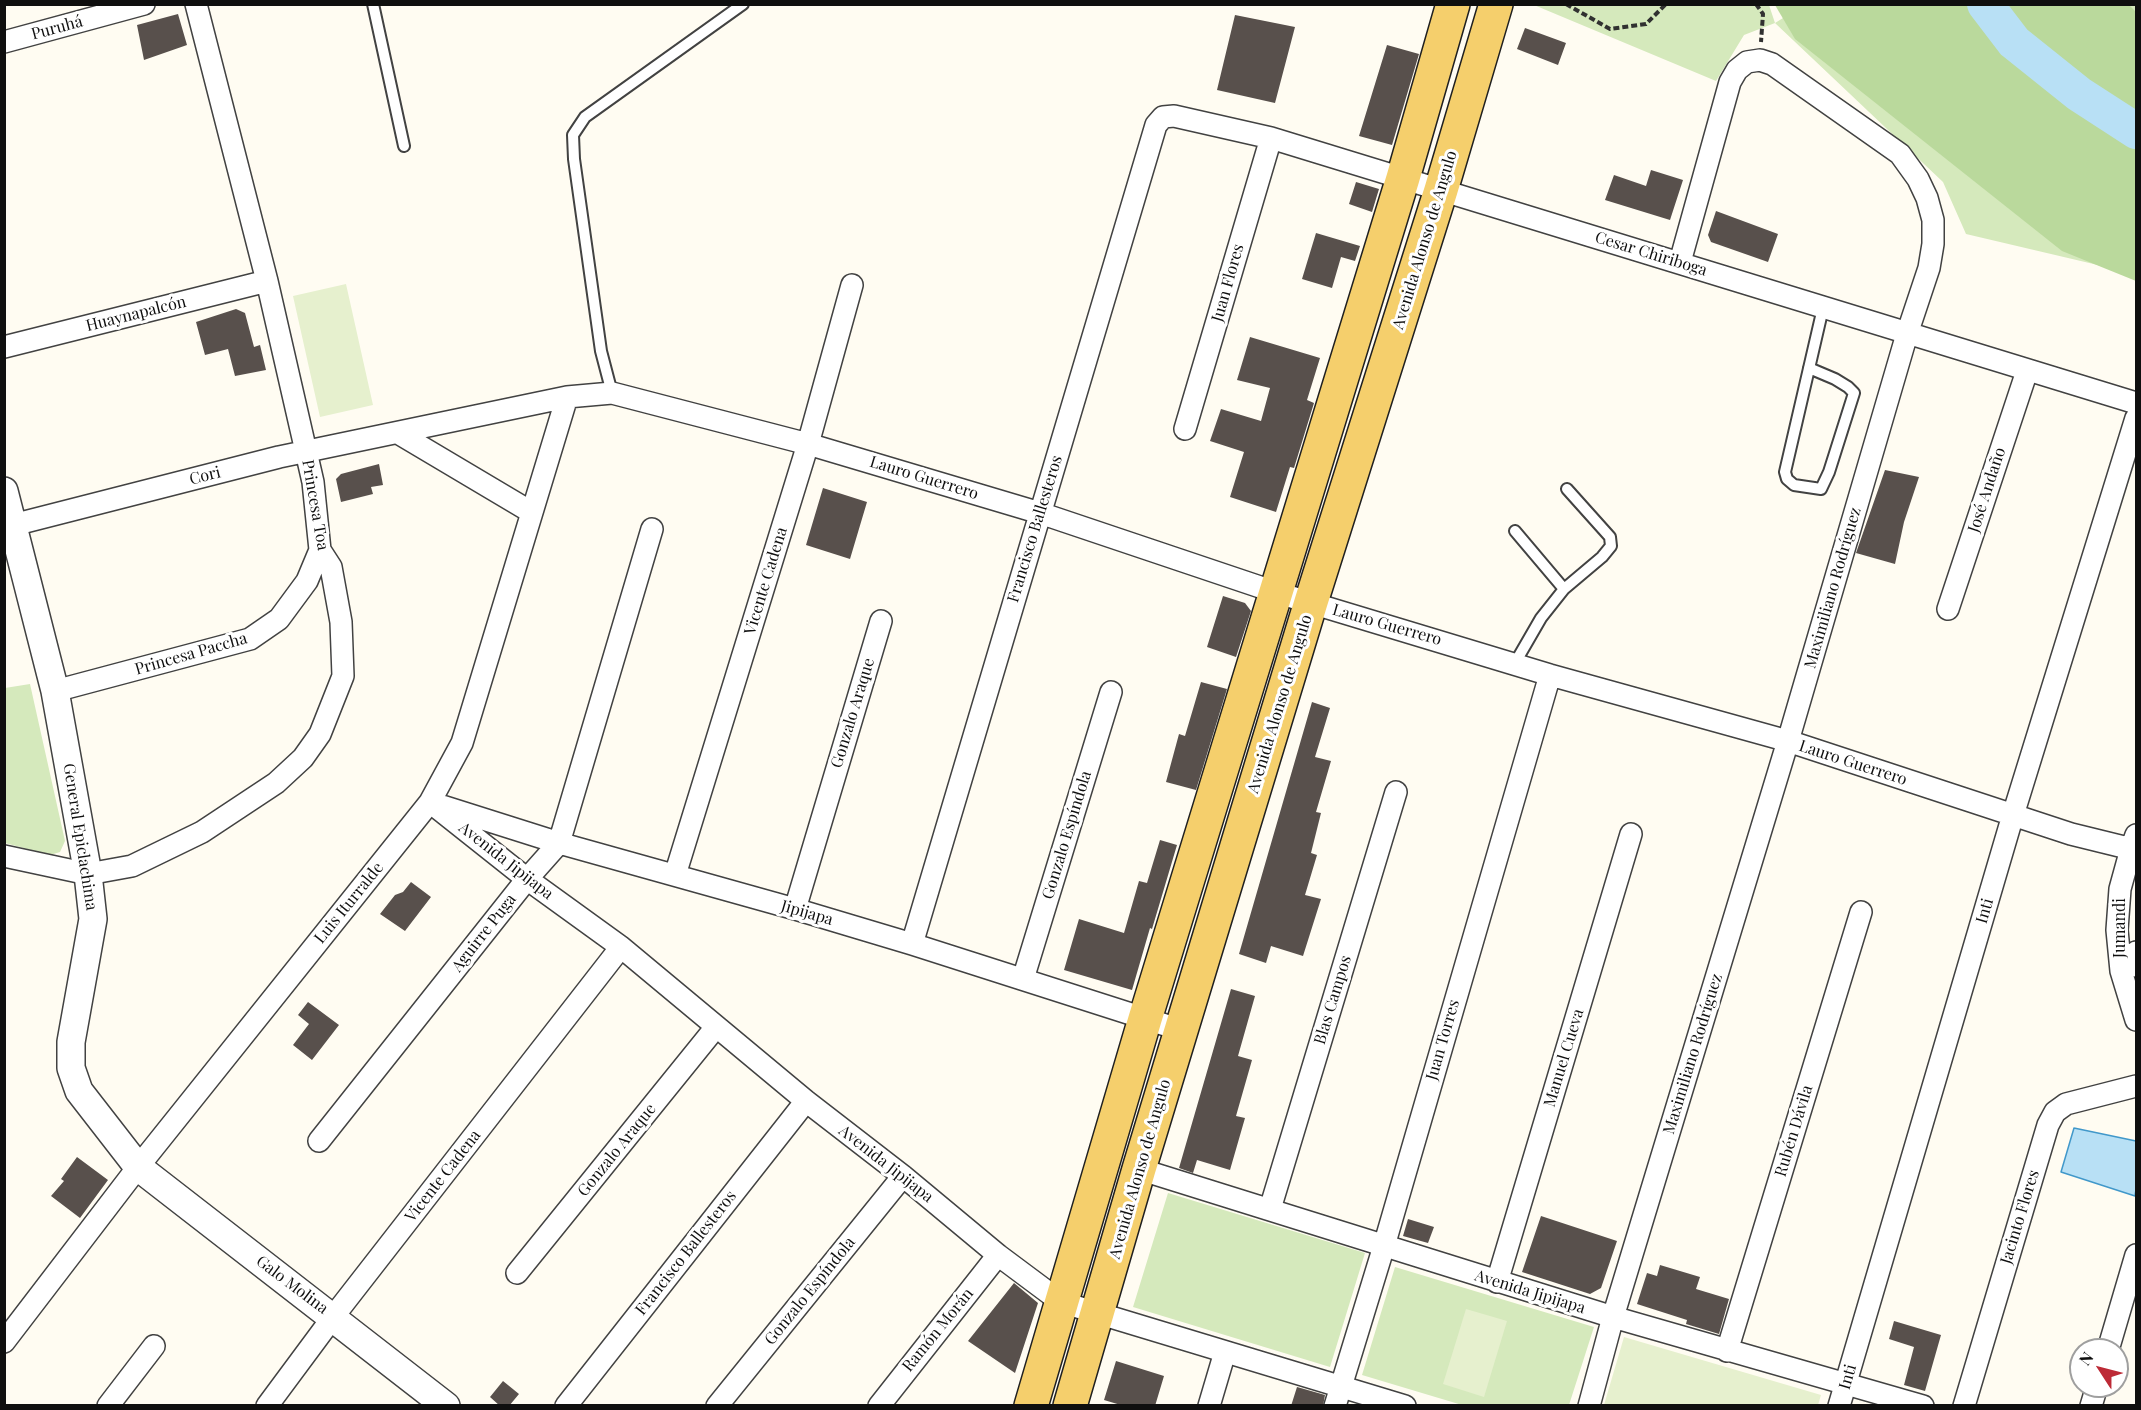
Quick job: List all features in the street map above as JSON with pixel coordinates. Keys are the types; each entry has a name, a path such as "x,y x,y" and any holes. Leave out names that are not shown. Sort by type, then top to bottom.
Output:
{"main road":[{"path":"1031,1406 1144,1019 1403,178 1453,4"},
{"name":"Avenida Alonso de Angulo","path":"1070,1406 1139,1169 1311,602 1441,190 1496,4"}],"street":[{"name":"Puruhá","path":"4,42 144,4"},
{"name":"Princesa Toa","path":"88,874 132,866 202,832 276,783 303,758 320,734 343,676 342,622 331,567 320,550 313,482 267,281 196,4"},
{"path":"1680,262 1730,82 1737,70 1747,62 1760,60"},
{"name":"Maximiliano Rodríguez","path":"1589,1406 1613,1317 1788,741 1907,334 1929,268 1933,244 1933,220 1927,198 1918,179 1900,154 1772,64 1760,60"},
{"name":"Cesar Chiriboga","path":"1163,117 1174,116 1271,138 2136,403"},
{"name":"Francisco Ballesteros","path":"912,944 1156,125 1163,117"},
{"name":"Juan Flores","path":"1185,429 1271,138"},
{"name":"Huaynapalcón","path":"4,347 267,281"},
{"name":"Vicente Cadena","path":"675,875 808,444 852,285"},
{"name":"José Andaño","path":"1948,609 2026,371"},
{"name":"Lauro Guerrero","path":"567,397 612,393 808,444 1040,513 1275,592 1550,675 1788,741 2071,834 2134,844"},
{"name":"Cori","path":"13,525 306,452 567,397"},
{"name":"Luis Iturralde","path":"4,1342 138,1167 430,802 462,743 567,397"},
{"name":"Inti","path":"1839,1406 2013,815 2136,418"},
{"path":"399,433 531,512"},
{"name":"General Epiclachima","path":"4,491 55,691 88,874 93,919 71,1042 71,1068 79,1091 138,1167"},
{"name":"Aguirre Puga","path":"319,1141 527,879 559,843 652,529"},
{"name":"Princesa Paccha","path":"55,691 250,639 279,619 307,581 320,550"},
{"name":"Gonzalo Araque","path":"795,909 881,621"},
{"name":"Juan Torres","path":"1338,1396 1384,1246 1550,675"},
{"name":"Gonzalo Espíndola","path":"1023,979 1111,692"},
{"name":"Blas Campos","path":"1270,1209 1396,792"},
{"name":"Jipijapa","path":"430,802 559,843 912,944 1181,1030"},
{"name":"Avenida Jipijapa","path":"430,802 527,879 621,947 806,1101 903,1176 998,1255 1061,1302 1225,1352 1338,1396 1406,1406"},
{"name":"Manuel Cueva","path":"1497,1282 1631,834"},
{"name":"Jumandi","path":"2134,844 2120,889 2117,930 2121,971 2136,1020"},
{"path":"4,856 88,874"},
{"name":"Rubén Dávila","path":"1727,1351 1861,912"},
{"name":"Vicente Cadena","path":"267,1406 333,1317 621,947"},
{"name":"Jumandi","path":"2136,952 2136,966"},
{"name":"Gonzalo Araque","path":"517,1273 717,1027"},
{"name":"Jacinto Flores","path":"1964,1406 2048,1125 2055,1112 2066,1104 2136,1086"},
{"name":"Francisco Ballesteros","path":"566,1406 806,1101"},
{"name":"Galo Molina","path":"138,1167 446,1406"},
{"name":"Avenida Jipijapa","path":"1139,1169 1497,1282 1727,1351 1923,1406"},
{"name":"Gonzalo Espíndola","path":"717,1406 903,1176"},
{"name":"Ramón Morán","path":"879,1406 998,1255"},
{"path":"2112,1338 2136,1255"},
{"path":"108,1406 154,1346"},
{"path":"1209,1406 1225,1352"}],"lane":[{"path":"373,4 404,146"},
{"path":"612,393 601,351 574,159 573,135 585,117 743,4"},
{"path":"1809,368 1834,379 1854,393 1829,472 1821,489 1794,484 1787,479 1785,472 1793,432 1823,308"},
{"path":"1515,663 1541,618 1564,589 1602,557 1611,546 1610,537 1568,489"},
{"path":"1515,531 1564,589"}],"path":[{"path":"1566,4 1610,29 1646,24 1666,4"},
{"path":"1756,4 1763,14 1760,60"}],"green space":[{"path":"1534,5 1769,5 1775,23 1744,35 1716,81"},
{"path":"1775,5 2129,5 2136,12 2136,281 2062,251 1795,39"},
{"path":"1804,5 2136,5 2136,274 1966,234 1943,182 1775,23"},
{"path":"346,284 373,405 320,417 293,296"},
{"path":"30,684 65,841 60,852 50,855 5,843 5,688"},
{"path":"1168,1193 1365,1253 1330,1367 1133,1307"},
{"path":"1395,1267 1594,1327 1569,1405 1462,1405 1362,1375"},
{"path":"1466,1309 1507,1321 1484,1397 1443,1384"},
{"path":"1624,1337 1821,1395 1818,1405 1604,1405"}],"water":[{"path":"2074,1128 2136,1141 2135,1196 2061,1172"}],"building":[{"path":"178,14 187,45 144,60 137,25"},
{"path":"1235,15 1295,27 1275,103 1217,90"},
{"path":"1525,28 1566,43 1558,65 1517,49"},
{"path":"1387,45 1419,54 1392,145 1359,136"},
{"path":"1651,170 1683,180 1670,220 1605,200 1614,175 1646,186"},
{"path":"1356,182 1379,189 1372,212 1349,204"},
{"path":"1716,211 1778,234 1768,262 1711,242 1708,235"},
{"path":"1316,233 1360,246 1355,261 1341,257 1332,288 1302,279"},
{"path":"236,309 245,313 254,347 260,345 266,370 235,376 228,349 205,355 196,322"},
{"path":"1250,337 1320,358 1307,400 1314,403 1294,468 1290,467 1276,512 1230,497 1244,452 1210,441 1221,409 1261,421 1270,388 1237,380"},
{"path":"379,464 383,485 371,487 373,494 341,502 336,479 341,474"},
{"path":"1885,470 1919,477 1904,522 1895,564 1856,553"},
{"path":"823,488 867,502 850,559 806,545"},
{"path":"1223,596 1245,603 1251,611 1236,657 1207,647"},
{"path":"1201,682 1227,689 1196,790 1166,782 1179,734 1185,736"},
{"path":"1312,702 1330,708 1315,757 1331,761 1316,812 1321,813 1311,853 1317,855 1305,895 1321,899 1303,956 1271,946 1266,963 1239,954"},
{"path":"1160,840 1177,845 1132,990 1064,970 1079,919 1124,933 1139,881 1147,883"},
{"path":"411,882 431,897 405,931 380,914 395,895 403,892"},
{"path":"1231,989 1255,996 1238,1056 1252,1060 1236,1116 1245,1118 1230,1170 1197,1160 1193,1173 1179,1168"},
{"path":"308,1002 339,1025 312,1060 293,1045 309,1024 298,1015"},
{"path":"77,1157 108,1180 80,1218 51,1196 64,1181 61,1179"},
{"path":"1541,1216 1617,1241 1601,1288 1590,1294 1522,1272"},
{"path":"1408,1219 1434,1227 1428,1243 1403,1236"},
{"path":"1660,1265 1700,1277 1696,1289 1729,1299 1719,1334 1686,1324 1687,1320 1637,1304 1647,1273 1657,1276"},
{"path":"1014,1283 1038,1303 1015,1373 968,1341"},
{"path":"1894,1321 1941,1335 1925,1391 1904,1385 1914,1347 1889,1339"},
{"path":"1116,1361 1164,1376 1155,1406 1124,1406 1104,1400"},
{"path":"503,1381 519,1394 509,1406 500,1406 490,1397"},
{"path":"1297,1387 1325,1395 1323,1406 1291,1406"}],"waterway":[{"path":"1985,4 2014,42 2079,94 2136,131"}]}
